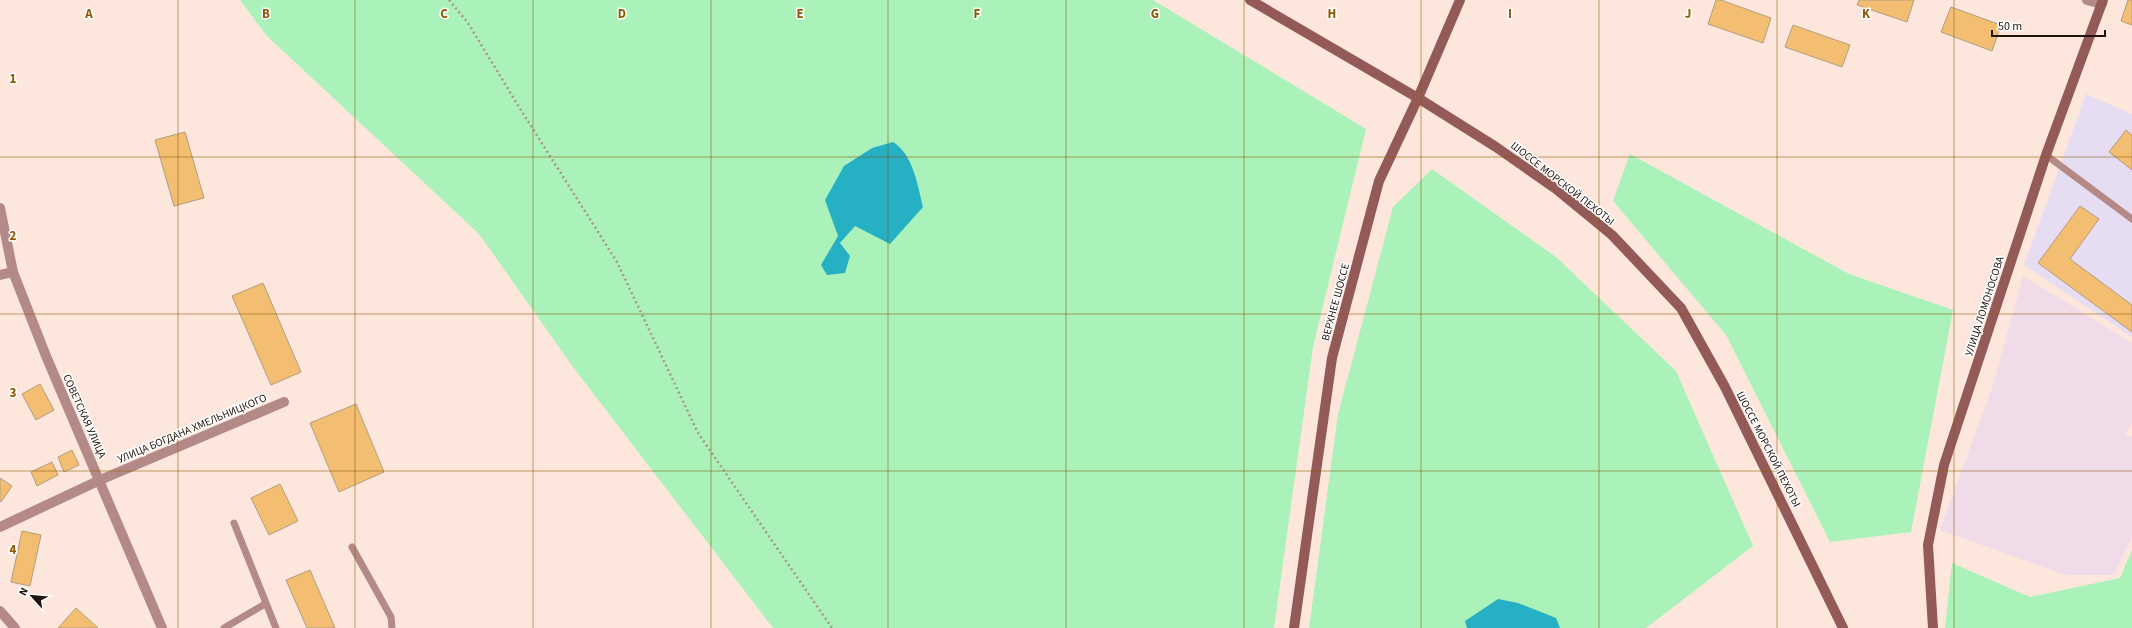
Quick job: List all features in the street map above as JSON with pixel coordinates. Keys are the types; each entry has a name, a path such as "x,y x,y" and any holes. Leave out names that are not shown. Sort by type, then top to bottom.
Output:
{"street":[{"name":"ШОССЕ МОРСКОЙ ПЕХОТЫ","path":"1250,0 1418,98 1496,147 1556,189 1612,235 1681,308 1725,387 1843,628"},
{"name":"ВЕРХНЕЕ ШОССЕ","path":"1294,628 1332,358 1379,181 1418,98 1460,0"},
{"path":"2088,0 2103,2"},
{"name":"УЛИЦА ЛОМОНОСОВА","path":"1933,628 1928,545 1944,465 2046,155 2103,2"},
{"name":"СОВЕТСКАЯ УЛИЦА","path":"0,208 13,272 46,356 162,628"},
{"path":"0,275 13,272"},
{"name":"УЛИЦА БОГДАНА ХМЕЛЬНИЦКОГО","path":"0,527 100,480 284,402"},
{"path":"0,611 15,628"}],"lane":[{"path":"2046,155 2132,219"},
{"path":"234,523 265,604 276,628"},
{"path":"352,547 391,617 392,628"},
{"path":"224,628 265,604"}],"path":[{"path":"449,0 468,23 617,262 698,433 832,628"}],"shaded area":[{"path":"2086,94 2132,114 2132,337 2024,265"},
{"path":"2023,276 2132,343 2132,423 2125,434 2132,437 2132,536 2114,575 2065,575 1940,530 1993,385"}],"green space":[{"path":"240,0 1153,0 1366,129 1313,347 1274,628 773,628 573,367 479,234 267,36"},
{"path":"1630,154 1849,274 1953,310 1911,532 1830,542 1726,335 1613,201"},
{"path":"1432,169 1556,257 1676,371 1753,546 1646,628 1309,628 1338,414 1393,207"},
{"path":"2132,550 2132,628 1945,628 1952,563 2030,597 2120,578"}],"water":[{"path":"893,142 900,147 910,162 917,180 923,207 890,244 855,226 840,243 850,256 845,273 827,275 821,265 838,236 825,200 844,166 872,148"},
{"path":"1498,599 1518,603 1556,618 1560,628 1467,628 1465,621"}],"building":[{"path":"1716,0 1721,0 1771,18 1763,43 1708,24"},
{"path":"1859,0 1914,0 1907,22 1857,5"},
{"path":"2128,0 2132,0 2132,25 2121,21"},
{"path":"1951,7 2001,25 1992,51 1941,32"},
{"path":"1793,25 1850,45 1842,67 1785,47"},
{"path":"2126,130 2132,135 2132,170 2109,152"},
{"path":"185,132 204,198 174,206 155,140"},
{"path":"2080,206 2099,219 2070,259 2132,305 2132,332 2038,263"},
{"path":"263,283 301,372 271,385 232,296"},
{"path":"40,384 54,410 36,420 22,394"},
{"path":"356,404 384,472 339,492 310,423"},
{"path":"72,450 79,465 64,472 58,457"},
{"path":"52,462 58,475 37,486 31,472"},
{"path":"0,478 12,486 1,502 0,501"},
{"path":"280,484 298,521 269,535 251,498"},
{"path":"22,531 41,535 30,586 11,582"},
{"path":"310,570 335,628 307,628 286,580"},
{"path":"76,608 98,628 58,628"}]}
